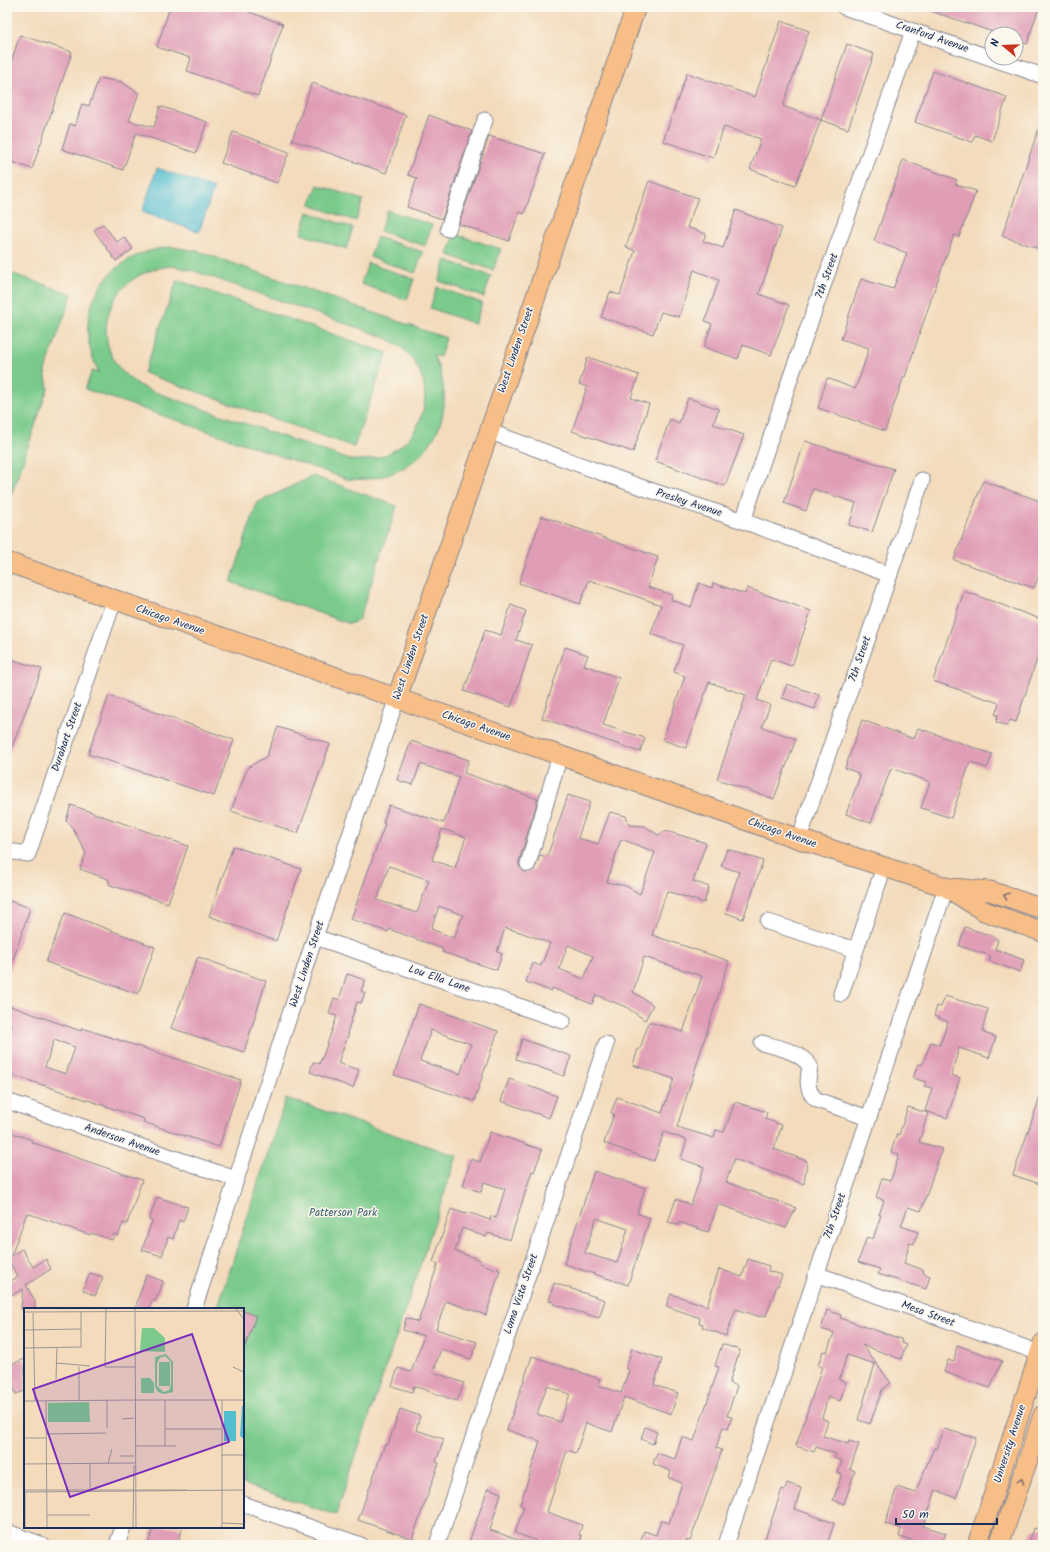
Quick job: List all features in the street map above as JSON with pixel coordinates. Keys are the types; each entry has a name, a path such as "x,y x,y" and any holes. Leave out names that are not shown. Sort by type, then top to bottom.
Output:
{"main road":[{"name":"West Linden Street","path":"397,698 488,431 636,7"},
{"name":"Chicago Avenue","path":"7,562 799,839 946,887 990,891 1043,909"},
{"name":"Chicago Avenue","path":"946,887 984,911 1043,932"},
{"name":"University Avenue","path":"978,1545 1041,1348"},
{"path":"1013,1505 1005,1502 1003,1490 1021,1440 1024,1421 1024,1403"},
{"name":"University Avenue","path":"1000,1545 1043,1414"}],"street":[{"name":"Cranford Avenue","path":"844,7 1043,76"},
{"name":"7th Street","path":"743,522 789,382 913,31"},
{"path":"448,230 485,120"},
{"name":"Presley Avenue","path":"488,431 890,575"},
{"name":"7th Street","path":"799,839 922,480"},
{"name":"Durahart Street","path":"7,852 28,854 114,600"},
{"name":"West Linden Street","path":"194,1308 315,937 397,698"},
{"path":"528,864 560,755"},
{"path":"841,994 884,867"},
{"name":"7th Street","path":"726,1545 946,887"},
{"path":"768,922 856,950"},
{"name":"Lou Ella Lane","path":"315,937 563,1021"},
{"path":"762,1043 797,1054 805,1059 810,1066 808,1080 809,1090 812,1096 817,1100 868,1118"},
{"name":"Loma Vista Street","path":"437,1545 606,1044"},
{"name":"Anderson Avenue","path":"7,1101 236,1179"},
{"name":"Mesa Street","path":"816,1274 1041,1348"},
{"path":"244,1504 362,1545"},
{"path":"117,1545 123,1528"},
{"path":"7,1532 43,1545"}],"green space":[{"path":"318,185 363,200 356,221 310,205"},
{"path":"387,210 432,225 425,246 380,231"},
{"path":"308,212 353,228 346,249 301,234"},
{"path":"455,234 501,249 493,270 448,255"},
{"path":"377,237 423,252 415,273 370,257"},
{"path":"172,247 198,251 446,338 440,357 433,355 442,379 444,403 440,425 430,444 415,460 396,472 373,478 347,479 85,389 92,371 99,372 90,350 88,328 91,307 99,288 112,272 129,260 149,251","holes":["172,266 191,270 382,336 405,351 419,370 425,391 423,412 414,432 398,448 377,458 350,460 149,390 127,377 114,359 107,340 107,319 114,300 128,284 147,272"]},
{"path":"446,260 491,276 484,297 439,281"},
{"path":"368,263 414,279 407,300 361,284"},
{"path":"7,272 72,294 45,371 48,388 12,493 7,496"},
{"path":"177,280 387,353 354,447 144,373"},
{"path":"437,287 482,303 475,324 430,308"},
{"path":"313,476 397,506 359,620 350,624 231,582 257,503"},
{"name":"Patterson Park","path":"286,1098 457,1156 336,1515 244,1484 244,1308 217,1308"}],"water":[{"path":"157,168 214,188 199,232 142,212"}],"building":[{"path":"170,7 235,7 283,24 258,96 187,71 191,58 157,47"},
{"path":"926,7 1039,7 1027,44 1024,43 1024,26 984,26 984,29 925,9"},
{"path":"781,21 809,31 783,106 821,120 795,186 750,169 761,139 724,127 713,158 663,141 687,73 755,97"},
{"path":"20,35 72,52 32,169 7,160 7,74"},
{"path":"847,44 874,54 848,129 821,120"},
{"path":"933,71 1007,97 992,141 975,135 972,142 915,122"},
{"path":"99,78 121,82 139,93 129,121 154,127 160,106 207,122 196,153 136,133 123,170 62,149 70,124 75,126 82,104 89,106"},
{"path":"312,83 406,115 386,173 292,140"},
{"path":"429,115 472,131 442,219 407,207 417,178 408,175"},
{"path":"1041,122 1043,122 1043,250 1002,236"},
{"path":"233,132 289,152 277,183 221,163"},
{"path":"489,136 545,154 524,214 519,212 509,241 459,224"},
{"path":"903,160 957,180 955,184 976,191 959,237 954,235 885,431 818,408 827,378 855,389 860,377 869,348 841,339 861,279 893,289 907,253 874,241"},
{"path":"649,181 698,198 687,227 706,234 703,241 723,248 736,210 782,228 759,294 789,305 771,355 743,345 738,359 704,347 712,324 705,321 719,280 694,270 679,317 661,312 653,334 601,317 610,292 620,295 635,251 626,247"},
{"path":"103,224 117,242 124,237 133,249 116,261 94,230"},
{"path":"588,357 639,375 631,398 649,404 633,452 572,431 587,387 579,384"},
{"path":"688,398 719,409 713,424 744,435 725,486 655,461 670,419 679,423"},
{"path":"805,441 894,469 872,532 849,525 856,503 813,489 806,511 784,503"},
{"path":"983,481 1043,502 1043,563 1034,588 954,560"},
{"path":"542,516 658,557 648,587 672,595 671,600 691,607 699,583 712,588 713,583 745,594 747,588 811,611 792,666 771,659 757,700 770,705 762,727 796,739 774,799 717,779 746,695 709,682 686,748 663,740 685,676 674,672 683,645 651,634 661,605 589,580 580,604 519,583"},
{"path":"964,591 1043,620 1043,641 1016,722 1010,720 1007,726 996,722 998,715 995,715 999,703 933,681"},
{"path":"511,605 526,611 516,640 532,645 511,707 464,691 485,630 501,635"},
{"path":"565,647 588,655 584,665 619,678 603,725 645,738 640,752 542,718"},
{"path":"7,658 42,669 8,757 7,757"},
{"path":"787,684 819,695 815,709 782,698"},
{"path":"109,696 234,740 214,796 88,754"},
{"path":"862,720 914,739 918,728 992,754 987,768 970,762 951,818 921,808 930,782 891,768 871,823 846,814 860,776 857,775 858,773 845,768"},
{"path":"278,727 330,744 298,833 231,811 248,767 266,757"},
{"path":"411,741 469,760 464,773 538,799 519,861 519,866 525,872 534,870 540,855 547,857 568,795 590,802 578,838 598,844 610,812 626,816 629,825 645,826 658,835 666,831 706,843 693,881 709,887 704,903 667,891 652,935 729,961 677,1127 714,1138 716,1130 724,1132 735,1102 767,1112 765,1119 782,1125 774,1149 807,1161 804,1184 734,1159 726,1182 796,1208 786,1228 718,1204 708,1232 679,1222 678,1225 668,1222 676,1199 691,1205 704,1167 681,1159 687,1140 664,1132 654,1161 604,1143 614,1114 611,1113 617,1097 662,1113 674,1079 633,1065 649,1022 683,1032 702,976 644,957 633,992 653,1005 645,1020 626,1007 596,995 592,1004 552,988 551,991 526,982 533,963 541,966 550,943 520,932 505,928 497,952 502,954 497,970 442,952 443,949 389,929 388,932 351,919 385,824 383,823 389,805 444,823 459,777 420,764 413,785 397,780","holes":["442,829 466,837 455,868 432,860","621,839 655,852 640,894 626,886 607,882","389,866 429,880 417,913 377,900","439,906 463,915 454,938 431,929","568,945 593,956 584,979 559,969"]},
{"path":"71,805 188,846 168,903 110,885 108,879 80,869 86,853 71,825 66,821"},
{"path":"233,846 301,869 276,941 209,916"},
{"path":"727,849 763,861 743,919 726,913 739,872 721,866"},
{"path":"7,900 30,908 9,972 7,971"},
{"path":"65,913 155,947 138,994 46,962"},
{"path":"965,927 992,936 998,940 995,949 1024,960 1020,972 989,961 991,956 959,946"},
{"path":"198,957 266,981 244,1052 171,1028"},
{"path":"347,974 365,980 361,991 365,993 361,1003 357,1002 347,1033 349,1033 338,1063 359,1070 353,1088 310,1072 313,1062 319,1064 323,1056 337,1016 329,1014 334,998 339,1000"},
{"path":"945,996 988,1009 982,1030 984,1033 996,1037 989,1058 959,1048 951,1075 960,1078 947,1118 925,1111 932,1088 924,1086 926,1082 913,1078 918,1064 922,1065 931,1042 940,1045 948,1022 934,1016 937,1006 941,1007"},
{"path":"419,1004 498,1031 474,1101 394,1075","holes":["431,1030 471,1044 460,1074 420,1061"]},
{"path":"7,1005 81,1031 82,1028 241,1080 219,1147 143,1122 144,1119 7,1073 7,1039 12,1025 7,1024","holes":["54,1040 75,1047 66,1074 45,1067"]},
{"path":"522,1039 571,1056 564,1076 516,1059"},
{"path":"509,1079 557,1096 549,1118 501,1101"},
{"path":"1041,1094 1043,1094 1043,1185 1013,1175"},
{"path":"908,1107 928,1113 919,1142 942,1149 921,1211 908,1207 901,1226 918,1232 914,1244 910,1243 904,1263 924,1270 923,1273 930,1276 926,1289 878,1274 880,1269 858,1262 867,1237 873,1239 881,1215 879,1215 884,1200 876,1197 882,1179 890,1181 892,1177 899,1154 891,1152 897,1134 899,1135"},
{"path":"7,1131 32,1140 31,1142 142,1180 127,1224 123,1223 118,1236 114,1234 112,1240 91,1233 90,1235 27,1213 11,1256 22,1249 33,1267 46,1259 51,1269 26,1285 35,1301 35,1308 21,1309 23,1289 12,1295 7,1283 18,1277 9,1261 7,1263"},
{"path":"490,1132 542,1150 534,1172 532,1171 510,1240 488,1233 486,1237 462,1228 455,1251 480,1260 479,1263 500,1270 486,1315 446,1301 436,1329 477,1342 471,1359 441,1349 433,1372 464,1383 457,1401 414,1386 412,1392 392,1386 398,1368 411,1372 424,1336 403,1330 406,1318 418,1322 438,1264 433,1262 451,1209 466,1214 467,1212 490,1220 491,1216 496,1218 505,1189 484,1182 481,1192 463,1186 471,1159 480,1162"},
{"path":"594,1171 645,1188 637,1213 650,1218 628,1285 564,1264","holes":["596,1218 628,1229 617,1263 585,1253"]},
{"path":"157,1197 188,1207 183,1222 179,1220 173,1239 168,1237 162,1256 142,1250 152,1221 149,1220"},
{"path":"748,1259 769,1266 768,1271 782,1275 766,1316 762,1315 761,1317 736,1309 726,1336 702,1327 703,1324 699,1323 700,1318 666,1306 671,1294 707,1306 719,1269 742,1277"},
{"path":"90,1273 103,1277 95,1296 83,1290"},
{"path":"146,1275 163,1281 155,1301 152,1300 149,1308 135,1308"},
{"path":"554,1283 605,1300 599,1318 553,1304 554,1302 549,1301"},
{"path":"827,1310 841,1315 840,1318 901,1339 902,1343 906,1345 901,1359 862,1345 891,1383 882,1390 870,1424 858,1420 875,1364 847,1355 839,1380 846,1382 840,1401 828,1397 822,1418 828,1421 823,1436 848,1444 849,1441 859,1444 850,1469 855,1471 844,1504 833,1500 842,1474 838,1473 842,1461 834,1458 836,1454 816,1447 814,1452 796,1446 822,1367 818,1366 823,1351 827,1352 834,1333 821,1329"},
{"path":"244,1311 256,1316 244,1347"},
{"path":"722,1344 740,1350 729,1383 737,1386 727,1416 732,1417 728,1429 723,1427 716,1448 722,1450 709,1488 690,1541 686,1540 684,1545 659,1539 656,1545 653,1545 641,1540 644,1531 656,1535 661,1520 669,1523 682,1483 669,1478 671,1471 653,1464 657,1453 675,1459 682,1437 694,1441 719,1367 715,1366"},
{"path":"957,1345 1002,1361 990,1388 944,1372 948,1360 954,1362"},
{"path":"632,1349 662,1359 654,1385 678,1393 671,1414 624,1397 612,1432 586,1423 576,1453 567,1450 547,1512 582,1525 579,1535 582,1536 579,1545 534,1545 535,1540 515,1533 524,1507 520,1505 540,1441 507,1430 532,1356 600,1379 598,1385 621,1393 629,1370 626,1368","holes":["547,1386 570,1394 560,1422 537,1414"]},
{"path":"24,1359 24,1391 16,1394 7,1374 7,1366"},
{"path":"400,1409 420,1416 416,1430 444,1439 436,1462 439,1463 412,1539 358,1520 385,1444 388,1445"},
{"path":"645,1427 657,1432 653,1444 641,1439"},
{"path":"944,1429 976,1438 956,1498 936,1490 923,1526 946,1533 941,1545 914,1545 915,1541 899,1537 901,1528 885,1524 897,1487 915,1493 934,1448 937,1449"},
{"path":"787,1483 801,1488 795,1509 834,1523 827,1545 763,1545 782,1489 785,1490"},
{"path":"488,1488 501,1493 490,1530 527,1543 526,1545 468,1545"},
{"path":"1043,1527 1043,1545 1035,1545 1029,1539 1033,1529"},
{"path":"153,1528 182,1529 177,1545 148,1545"}]}
